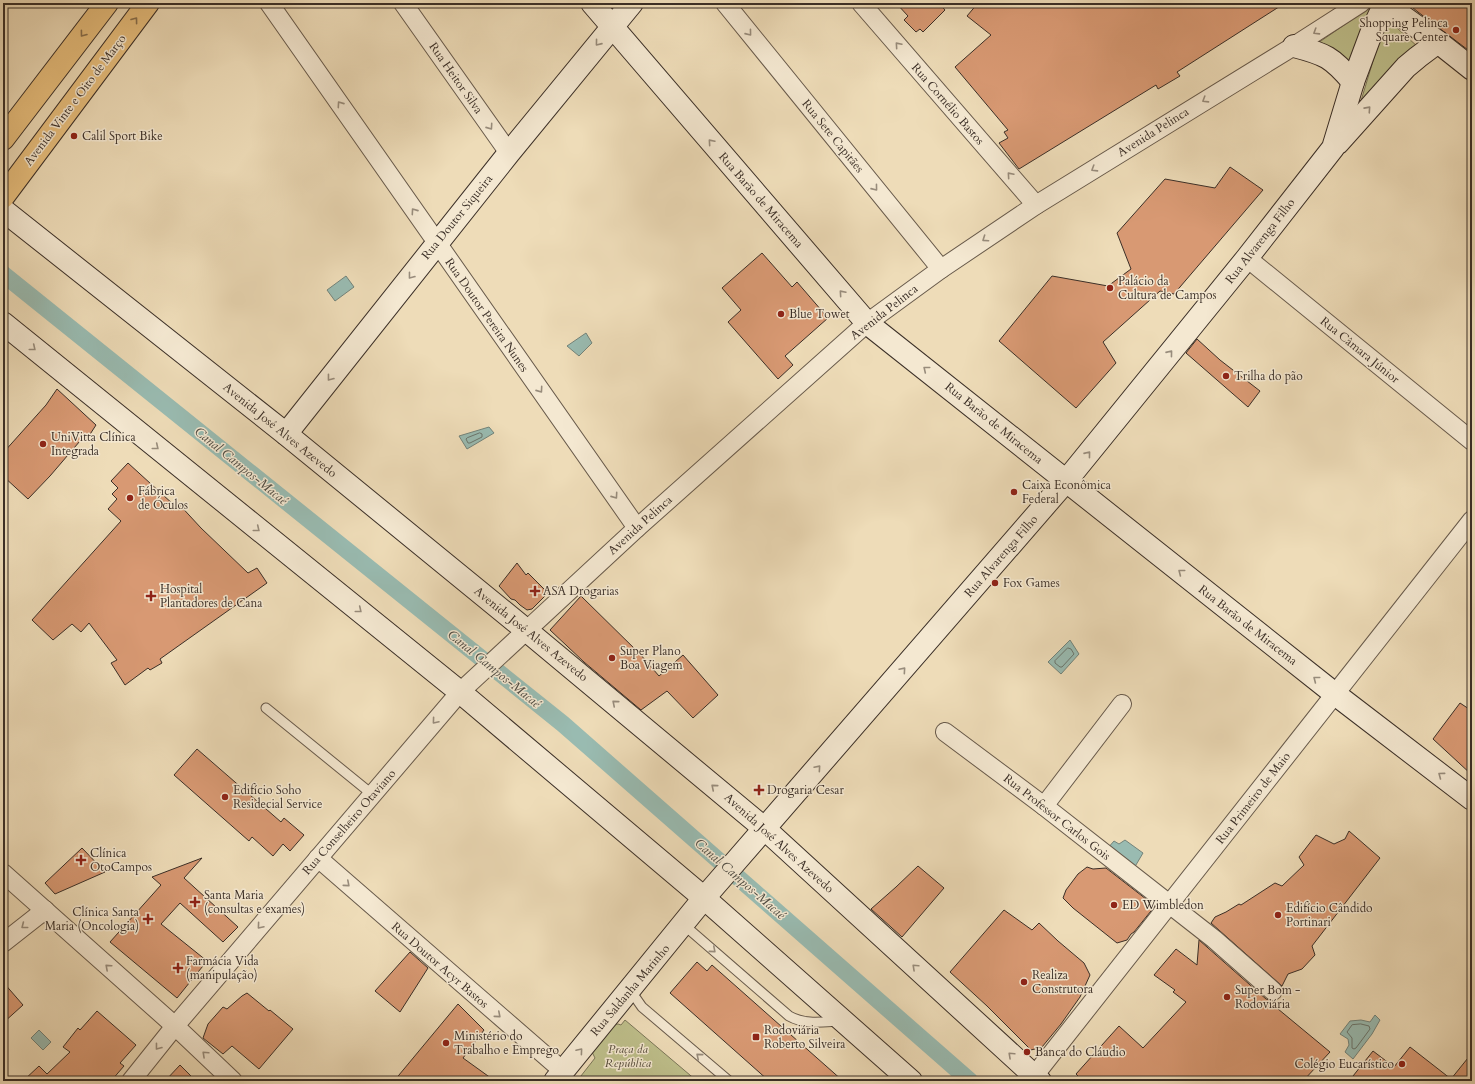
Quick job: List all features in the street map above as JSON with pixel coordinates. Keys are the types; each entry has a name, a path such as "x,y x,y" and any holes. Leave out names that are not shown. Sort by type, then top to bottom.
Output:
{"main road":[{"path":"3,139 107,3"},
{"name":"Avenida Vinte e Oito de Março","path":"3,197 148,3"},
{"name":"Rua Barão de Miracema","path":"592,3 611,27 867,322 1335,694 1472,799"},
{"name":"Rua Doutor Siqueira","path":"286,434 509,153 632,3"},
{"path":"1385,3 1438,42 1472,70"},
{"name":"Rua Alvarenga Filho","path":"1333,148 1353,82 1372,30 1385,3"},
{"name":"Rua Alvarenga Filho","path":"704,898 1066,481 1247,258 1333,148 1406,67 1418,56 1438,42"},
{"path":"1294,46 1328,57 1340,66 1353,82"},
{"name":"Avenida José Alves Azevedo","path":"3,210 286,434 526,630 765,829 1037,1078"},
{"path":"3,323 460,692 704,898 911,1081"},
{"name":"Rua Saldanha Marinho","path":"559,1076 684,925 704,898"}],"street":[{"name":"Rua Doutor Pereira Nunes","path":"270,3 637,528"},
{"name":"Rua Heitor Silva","path":"403,3 509,153"},
{"name":"Rua Sete Capitães","path":"725,3 941,269"},
{"name":"Rua Cornélio Bastos","path":"861,3 1036,205"},
{"name":"Avenida Pelinca","path":"460,692 637,528 867,322 941,269 1036,205 1361,3"},
{"name":"Rua Câmara Júnior","path":"1247,258 1472,441"},
{"name":"Rua Primeiro de Maio","path":"1037,1078 1169,904 1472,520"},
{"name":"Rua Conselheiro Otaviano","path":"131,1081 175,1026 460,692"},
{"path":"1044,806 1122,704"},
{"name":"Rua Professor Carlos Gois","path":"945,732 1044,806 1169,904 1235,956 1274,991"},
{"name":"Rua Doutor Acyr Bastos","path":"318,858 559,1076"},
{"path":"3,873 175,1026 233,1081"},
{"path":"3,943 45,910"}],"lane":[{"path":"266,708 373,795"},
{"path":"684,925 789,1016 796,1020 805,1022 843,1021"},
{"path":"632,988 635,998 642,1007 729,1081"}],"green space":[{"path":"1376,3 1351,71 1318,43"},
{"path":"1386,18 1418,47 1357,114"},
{"name":"Praça da República","path":"625,1020 697,1081 577,1081 595,1058 591,1050 611,1025 621,1025"}],"water":[{"path":"346,276 354,287 335,301 327,290"},
{"path":"586,333 592,343 579,356 567,346"},
{"path":"489,427 494,433 467,449 459,436"},
{"path":"1070,640 1079,654 1061,674 1048,662"},
{"path":"1125,840 1143,853 1133,870 1107,849 1114,841 1119,844"},
{"path":"1375,1015 1380,1020 1372,1034 1353,1059 1345,1052 1349,1045 1348,1039 1340,1034 1350,1021 1361,1020 1370,1022"},
{"path":"39,1030 51,1042 43,1050 31,1038"}],"building":[{"path":"896,3 939,3 945,10 923,32 920,29 916,32 904,20 908,16"},
{"path":"978,3 1285,3 1177,72 1180,76 1158,89 1156,85 1019,169 999,143 1008,138 1004,132 1008,130 955,67 991,35 967,16"},
{"name":"Shopping Pelinca Square Center","path":"1407,3 1472,3 1472,53 1418,12"},
{"name":"Palácio da Cultura de Campos","path":"1230,167 1263,190 1174,294 1160,291 1103,342 1116,363 1076,408 999,341 1052,276 1108,286 1131,269 1117,233 1165,179 1215,188"},
{"name":"Blue Towet","path":"762,253 792,287 797,282 828,318 785,356 793,365 778,379 728,322 741,310 722,288"},
{"name":"Trilha do pão","path":"1197,339 1220,360 1260,391 1248,407 1186,353"},
{"name":"UniVitta Clínica Integrada","path":"57,389 96,425 87,439 80,441 28,499 3,476 3,453 46,405"},
{"name":"Hospital Plantadores de Cana","path":"128,463 174,505 177,502 201,528 248,573 257,568 267,583 160,659 162,663 150,670 148,668 125,685 111,663 117,660 89,623 81,632 72,624 53,640 32,620 121,521 108,509 117,499 112,494 118,488 111,481"},
{"path":"517,563 526,575 528,573 548,593 532,609 527,610 515,600 511,599 499,586"},
{"name":"Super Plano Boa Viagem","path":"581,596 640,654 659,676 683,655 718,695 693,718 667,691 641,710 584,662 550,630"},
{"path":"1460,703 1472,711 1472,775 1433,739"},
{"name":"Edifício Soho Residecial Service","path":"197,749 281,822 284,818 304,835 290,851 283,844 273,856 252,837 249,841 174,775"},
{"name":"Edifício Cândido Portinari","path":"1349,831 1380,858 1312,946 1315,955 1302,969 1288,974 1282,986 1211,923 1215,917 1239,904 1241,905 1275,883 1282,886 1304,865 1299,857 1316,835 1334,844 1345,839"},
{"name":"Clínica OtoCampos","path":"82,848 105,872 55,894 45,883"},
{"path":"202,858 184,878 238,927 223,942 180,903 161,924 207,961 177,998 110,942 161,885 152,877"},
{"path":"918,866 944,888 902,937 871,909"},
{"name":"ED Wimbledon","path":"1087,867 1093,869 1106,868 1155,906 1127,940 1117,943 1073,908 1063,898 1066,890 1078,874"},
{"name":"Realiza Construtora","path":"1004,910 1032,930 1039,923 1084,963 1090,975 1080,997 1061,1024 1042,1047 1031,1050 950,972"},
{"name":"Super Bom - Rodoviária","path":"1199,940 1266,999 1273,1001 1272,1004 1330,1052 1303,1081 1083,1081 1076,1074 1119,1026 1143,1048 1186,1002 1173,992 1175,990 1154,975 1176,949 1197,965"},
{"path":"410,952 428,968 400,1012 375,991"},
{"name":"Rodoviária Roberto Silveira","path":"697,962 707,971 712,965 843,1081 769,1081 670,993"},
{"path":"3,982 23,1005 3,1023"},
{"path":"247,993 293,1029 259,1069 232,1046 223,1054 203,1038 208,1024 223,1007 227,1009"},
{"path":"458,1004 484,1030 463,1058 495,1081 394,1081"},
{"path":"97,1011 136,1045 120,1063 124,1066 111,1081 23,1081 39,1066 47,1074 70,1052 63,1047 78,1028 80,1030"},
{"name":"Colégio Eucarístico","path":"1410,1047 1451,1079 1472,1053 1472,1081 1349,1081 1373,1051 1394,1067"},
{"path":"180,1065 196,1081 165,1081"}],"waterway":[{"name":"Canal Campos-Macaé","path":"3,274 563,724 970,1081"}],"place":[{"name":"Shopping Pelinca Square Center","path":"1456,30"},
{"name":"Calil Sport Bike","path":"74,136"},
{"name":"Palácio da Cultura de Campos","path":"1110,288"},
{"name":"Blue Towet","path":"781,314"},
{"name":"Trilha do pão","path":"1226,376"},
{"name":"UniVitta Clínica Integrada","path":"43,444"},
{"name":"Caixa Econômica Federal","path":"1014,492"},
{"name":"Fábrica de Óculos","path":"130,498"},
{"name":"Fox Games","path":"995,583"},
{"name":"ASA Drogarias","path":"535,591"},
{"name":"Hospital Plantadores de Cana","path":"151,596"},
{"name":"Super Plano Boa Viagem","path":"612,658"},
{"name":"Drogaria Cesar","path":"759,790"},
{"name":"Edifício Soho Residecial Service","path":"225,797"},
{"name":"Clínica OtoCampos","path":"81,860"},
{"name":"Santa Maria (consultas e exames)","path":"195,902"},
{"name":"ED Wimbledon","path":"1114,905"},
{"name":"Edifício Cândido Portinari","path":"1278,915"},
{"name":"Clínica Santa Maria (Oncologia)","path":"148,919"},
{"name":"Farmácia Vida (manipulação)","path":"178,968"},
{"name":"Realiza Construtora","path":"1024,982"},
{"name":"Super Bom - Rodoviária","path":"1227,997"},
{"name":"Rodoviária Roberto Silveira","path":"756,1037"},
{"name":"Ministério do Trabalho e Emprego","path":"446,1043"},
{"name":"Banca do Cláudio","path":"1027,1052"},
{"name":"Colégio Eucarístico","path":"1402,1064"}]}
